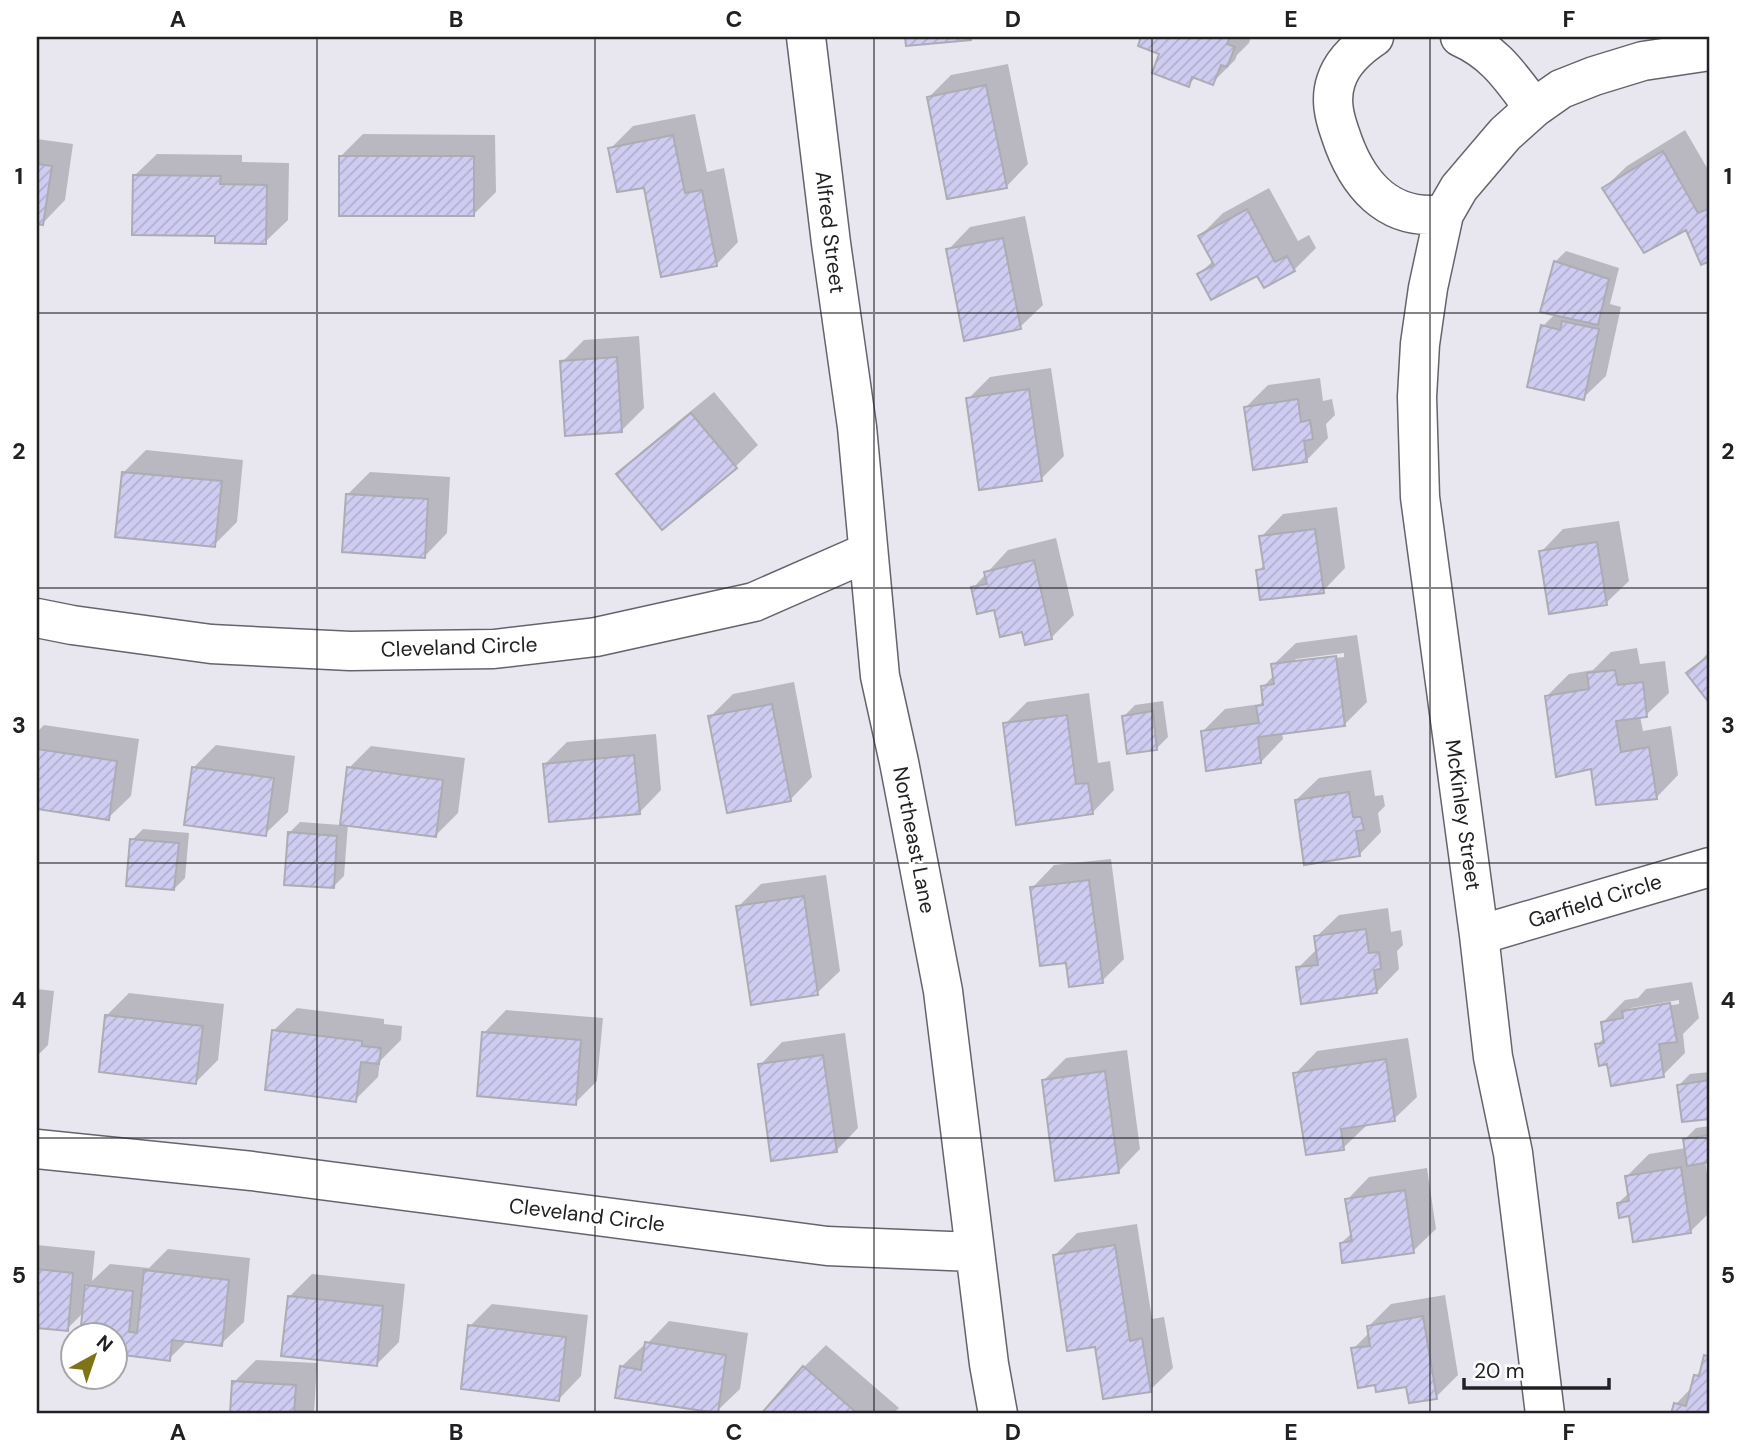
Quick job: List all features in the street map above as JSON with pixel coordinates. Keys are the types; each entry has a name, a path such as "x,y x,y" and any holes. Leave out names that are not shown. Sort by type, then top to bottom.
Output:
{"street":[{"name":"Alfred Street","path":"806,37 857,428"},
{"path":"1374,37 1360,47 1336,78 1333,108 1344,145 1352,165 1378,197 1410,213 1428,216 1444,214"},
{"path":"1460,37 1488,52 1534,108"},
{"name":"McKinley Street","path":"1545,1414 1513,1153 1493,1056 1420,497 1417,397 1420,344 1428,288 1444,214 1477,164 1505,134 1560,89 1643,61 1710,51"},
{"name":"Northeast Lane","path":"857,428 880,676 900,762 943,991 974,1252"},
{"name":"Cleveland Circle","path":"37,618 211,644 350,651 494,649 596,637 754,602 868,552"},
{"name":"Garfield Circle","path":"1479,935 1710,867"},
{"name":"Cleveland Circle","path":"37,1149 252,1171 827,1246 974,1252"},
{"path":"974,1252 998,1414"}],"building":[{"path":"905,37 971,37 971,40 906,46"},
{"path":"1141,37 1230,37 1227,44 1235,47 1227,67 1221,65 1213,85 1192,77 1189,87 1152,73 1159,54 1138,46"},
{"path":"986,85 1007,188 947,199 927,97"},
{"path":"673,135 685,193 702,190 717,266 661,277 644,188 617,192 608,148"},
{"path":"1663,151 1698,213 1710,208 1710,261 1701,265 1686,230 1644,253 1602,188"},
{"path":"339,156 474,156 474,216 339,216"},
{"path":"37,164 52,166 43,225 37,224"},
{"path":"133,175 221,176 220,184 267,185 266,244 215,243 215,236 132,235"},
{"path":"1247,209 1275,262 1287,256 1295,271 1264,288 1257,276 1211,300 1197,274 1214,265 1198,236"},
{"path":"1003,238 1021,329 964,341 946,249"},
{"path":"1554,261 1609,279 1598,325 1540,312"},
{"path":"1562,321 1599,329 1584,400 1527,387 1541,325 1560,330"},
{"path":"617,357 622,432 565,436 560,361"},
{"path":"1029,389 1042,481 979,490 966,398"},
{"path":"1298,399 1301,422 1310,420 1313,439 1304,441 1307,462 1253,470 1244,407"},
{"path":"691,413 737,468 662,530 616,474"},
{"path":"122,472 222,481 215,547 115,537"},
{"path":"346,494 428,499 425,558 342,552"},
{"path":"1315,529 1324,593 1260,600 1256,570 1264,569 1259,536"},
{"path":"1597,542 1607,605 1549,614 1539,551"},
{"path":"1034,560 1052,639 1025,645 1022,632 1000,637 994,610 977,614 971,587 987,584 984,572"},
{"path":"1710,655 1710,704 1686,673"},
{"path":"1336,656 1345,726 1258,737 1261,763 1206,771 1201,731 1259,723 1256,706 1263,705 1261,686 1274,684 1271,664"},
{"path":"1615,670 1618,685 1643,682 1647,717 1616,721 1621,752 1649,747 1657,799 1596,805 1591,769 1556,777 1545,696 1589,689 1587,673"},
{"path":"772,704 791,801 727,813 708,716"},
{"path":"1153,711 1157,750 1127,754 1122,716"},
{"path":"1067,715 1076,784 1088,783 1093,814 1016,825 1003,723"},
{"path":"37,749 117,761 109,820 37,809"},
{"path":"634,755 640,814 549,822 543,764"},
{"path":"192,767 274,778 266,836 184,825"},
{"path":"347,767 443,780 436,837 340,825"},
{"path":"1349,792 1353,817 1361,817 1364,830 1356,831 1360,856 1304,865 1295,800"},
{"path":"288,832 337,836 334,888 284,885"},
{"path":"130,839 179,843 174,890 126,886"},
{"path":"1089,880 1103,983 1069,987 1066,963 1040,966 1030,887"},
{"path":"804,896 818,995 751,1005 736,906"},
{"path":"1366,929 1369,953 1379,952 1381,969 1374,970 1377,993 1301,1004 1296,967 1318,965 1314,936"},
{"path":"1670,1003 1677,1042 1659,1044 1664,1077 1611,1086 1607,1064 1599,1066 1595,1044 1604,1043 1601,1022 1623,1018 1622,1011"},
{"path":"105,1015 203,1026 196,1084 99,1072"},
{"path":"272,1030 362,1041 362,1046 381,1048 379,1064 361,1062 356,1102 265,1090"},
{"path":"482,1032 581,1040 576,1105 477,1096"},
{"path":"823,1055 837,1152 771,1161 758,1064"},
{"path":"1386,1059 1395,1121 1341,1129 1344,1150 1306,1155 1293,1073"},
{"path":"1105,1071 1119,1173 1055,1181 1042,1080"},
{"path":"1710,1080 1710,1119 1682,1122 1677,1085"},
{"path":"1710,1135 1710,1162 1687,1166 1683,1139"},
{"path":"1681,1167 1691,1233 1633,1242 1629,1216 1619,1218 1617,1203 1629,1201 1625,1176"},
{"path":"1405,1190 1414,1253 1342,1263 1340,1243 1352,1241 1345,1199"},
{"path":"1115,1245 1130,1341 1142,1338 1151,1392 1103,1399 1095,1347 1067,1351 1053,1255"},
{"path":"37,1269 73,1273 69,1322 60,1322 60,1330 37,1328"},
{"path":"144,1270 229,1280 222,1346 172,1340 170,1361 130,1356 130,1332 137,1333"},
{"path":"85,1285 133,1291 130,1322 81,1322"},
{"path":"288,1296 383,1306 377,1366 281,1356"},
{"path":"1423,1316 1437,1399 1409,1403 1406,1387 1376,1392 1375,1385 1358,1388 1351,1348 1370,1346 1367,1326"},
{"path":"468,1325 566,1337 559,1401 461,1389"},
{"path":"645,1342 726,1355 718,1413 615,1398 620,1366 641,1370"},
{"path":"1704,1355 1710,1357 1710,1414 1671,1414 1674,1403 1686,1406 1694,1375 1699,1376"},
{"path":"803,1366 858,1414 761,1414"},
{"path":"232,1381 296,1385 294,1414 230,1414"}]}
